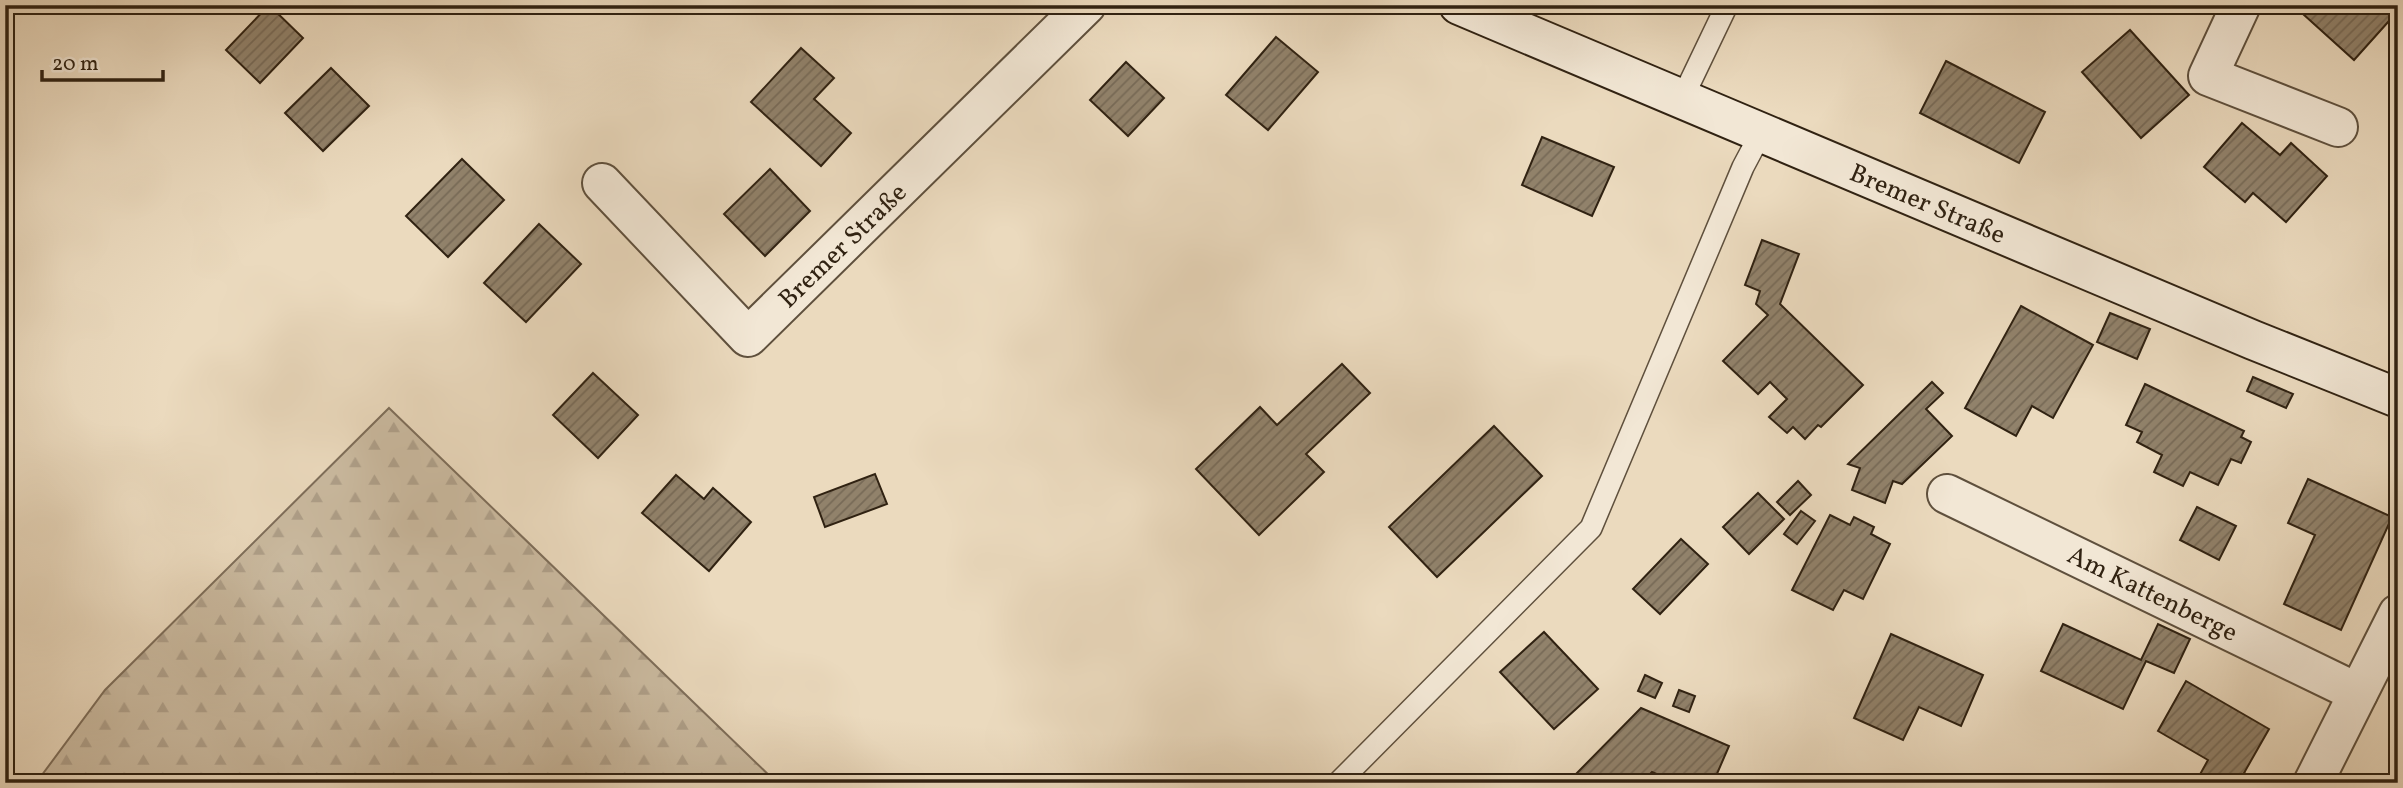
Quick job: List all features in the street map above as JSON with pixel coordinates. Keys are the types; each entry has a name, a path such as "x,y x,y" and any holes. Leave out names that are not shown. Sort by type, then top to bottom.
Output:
{"street":[{"name":"Bremer Straße","path":"602,183 748,337 1086,5"},
{"name":"Bremer Straße","path":"1459,5 2240,335 2398,398"},
{"path":"2241,5 2208,76 2338,127"},
{"name":"Am Kattenberge","path":"1947,494 2358,693"},
{"path":"2313,783 2398,614"}],"lane":[{"path":"1682,99 1727,5"},
{"path":"1338,783 1591,528 1743,167 1761,132"}],"green space":[{"path":"389,408 777,783 36,783 105,690"}],"building":[{"path":"269,5 303,38 260,83 226,50"},
{"path":"2293,5 2389,5 2397,12 2354,60"},
{"path":"2130,30 2189,95 2141,138 2082,72"},
{"path":"1276,37 1318,72 1268,130 1226,95"},
{"path":"801,48 834,78 814,99 851,133 821,166 751,102"},
{"path":"1946,61 2045,112 2019,163 1920,113"},
{"path":"1126,62 1164,98 1128,136 1090,100"},
{"path":"331,68 369,106 323,151 285,113"},
{"path":"2242,123 2280,155 2291,143 2327,176 2286,222 2253,193 2245,202 2204,167"},
{"path":"1542,137 1614,167 1592,216 1522,185"},
{"path":"462,159 504,200 448,257 406,216"},
{"path":"770,169 810,211 765,256 724,214"},
{"path":"539,224 581,264 526,322 484,283"},
{"path":"1762,240 1799,254 1780,304 1863,385 1821,427 1818,425 1805,439 1793,427 1787,433 1769,417 1787,399 1770,382 1758,394 1723,361 1768,315 1756,304 1760,291 1745,285"},
{"path":"2021,306 2093,345 2053,418 2032,406 2016,436 1965,408"},
{"path":"2110,313 2150,329 2137,359 2097,342"},
{"path":"1342,364 1370,393 1306,454 1324,472 1259,535 1196,469 1260,407 1277,425"},
{"path":"593,373 638,415 598,458 553,415"},
{"path":"2253,377 2293,394 2286,408 2247,391"},
{"path":"1932,382 1943,393 1926,409 1952,436 1902,484 1893,481 1885,503 1852,490 1860,468 1848,464"},
{"path":"2145,384 2244,431 2241,437 2251,442 2241,463 2231,459 2218,485 2190,472 2183,486 2154,472 2162,455 2137,442 2142,432 2126,425"},
{"path":"1494,426 1542,476 1437,577 1389,527"},
{"path":"875,474 887,504 825,527 814,497"},
{"path":"676,475 704,499 713,488 751,522 709,571 642,513"},
{"path":"2308,479 2392,517 2341,630 2284,604 2315,535 2288,523"},
{"path":"1798,481 1811,495 1790,515 1777,502"},
{"path":"1758,493 1784,519 1749,554 1723,527"},
{"path":"2197,507 2236,526 2219,560 2180,540"},
{"path":"1801,511 1815,521 1797,544 1784,534"},
{"path":"1830,515 1850,525 1854,517 1874,527 1871,534 1890,544 1863,599 1844,590 1833,610 1792,590"},
{"path":"1681,539 1708,564 1660,614 1633,589"},
{"path":"2063,624 2141,660 2158,624 2190,639 2174,673 2146,661 2123,709 2041,671"},
{"path":"1544,632 1598,689 1554,729 1500,672"},
{"path":"1891,634 1983,675 1961,726 1919,707 1903,740 1854,718"},
{"path":"1645,675 1662,683 1655,698 1638,691"},
{"path":"2186,681 2269,729 2244,773 2259,781 2258,783 2207,783 2198,778 2208,760 2158,731"},
{"path":"1679,690 1695,696 1689,712 1673,706"},
{"path":"1641,708 1729,746 1713,783 1677,783 1652,772 1642,783 1581,783 1574,776"}]}
